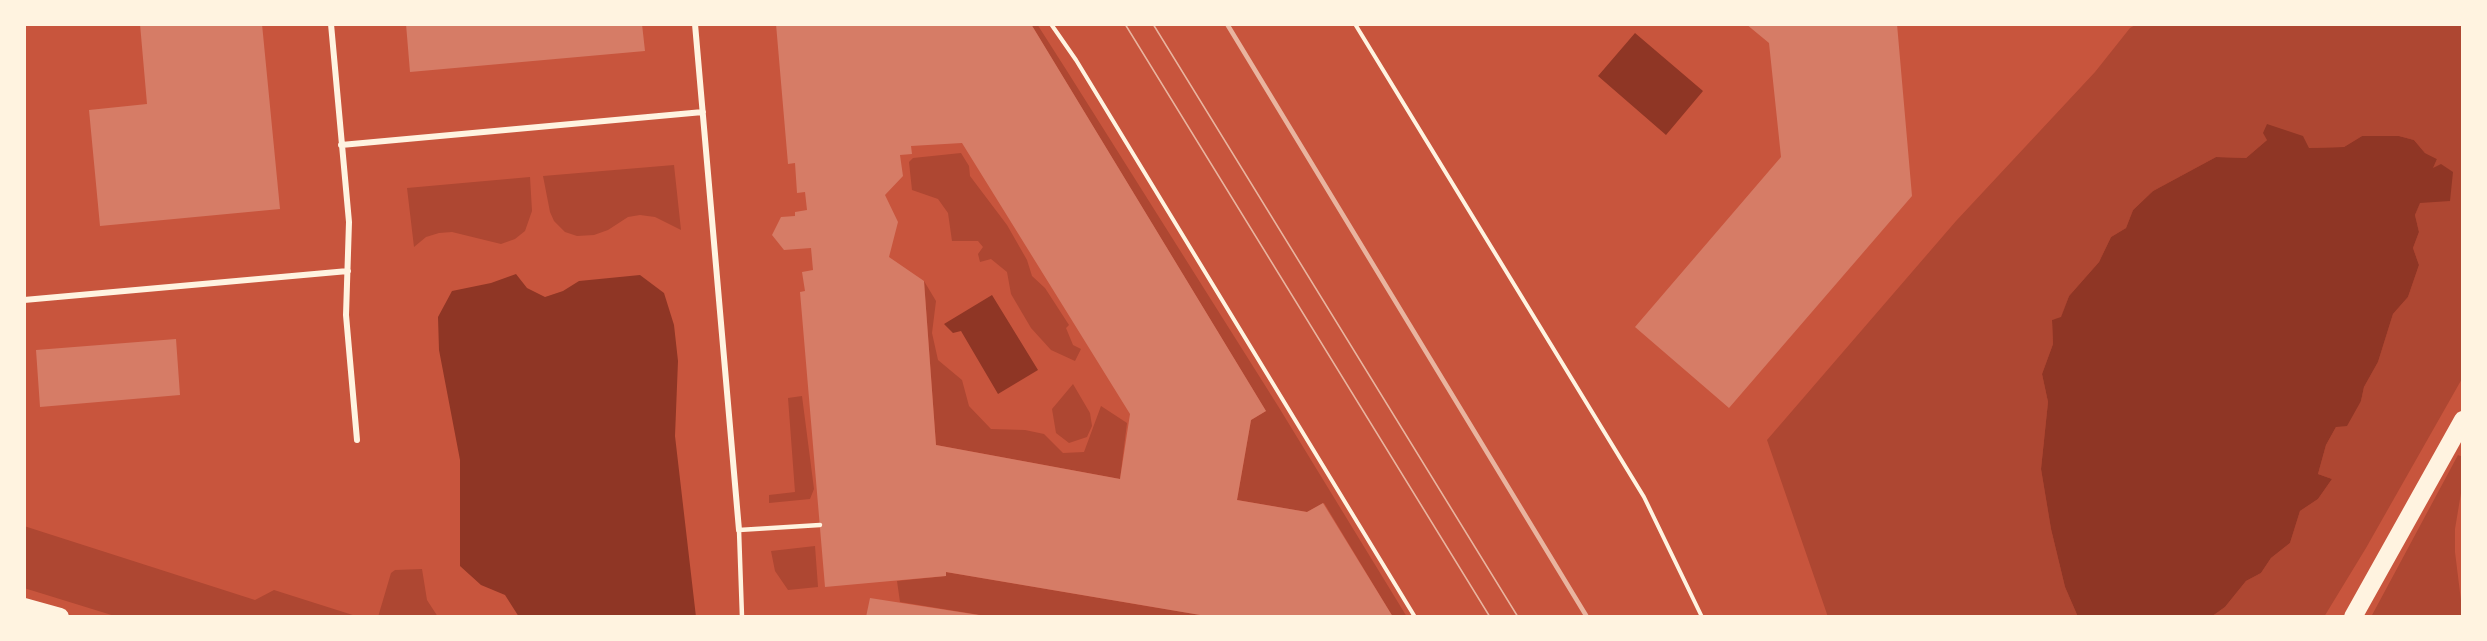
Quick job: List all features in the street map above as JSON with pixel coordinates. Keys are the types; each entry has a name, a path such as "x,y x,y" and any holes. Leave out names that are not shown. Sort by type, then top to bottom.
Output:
{"highway":[{"path":"2353,617 2463,420"},
{"path":"24,607 60,617"}],"street":[{"path":"331,24 350,222 346,315 357,440"},
{"path":"695,24 738,530"},
{"path":"341,145 704,112"},
{"path":"24,300 348,271"}],"lane":[{"path":"742,617 738,530 819,525"}],"path":[{"path":"1051,24 1076,60 1415,617"},
{"path":"1355,24 1644,497 1702,617"}],"shaded area":[{"path":"1031,24 1037,24 1067,71 1278,406 1407,617 1393,617 1324,503 1307,512 1237,500 1251,420 1266,411"},
{"path":"2137,24 2463,24 2463,377 2324,617 2211,617 2225,607 2246,581 2261,573 2271,558 2290,543 2300,511 2318,499 2332,479 2318,474 2326,445 2336,427 2361,401 2364,387 2378,362 2393,314 2408,297 2419,265 2413,248 2419,232 2415,215 2420,202 2450,200 2432,169 2437,159 2425,153 2414,140 2399,136 2362,136 2344,147 2308,148 2267,140 2246,158 2216,157 2153,191 2133,210 2126,228 2111,237 2099,262 2069,296 2061,318 2052,320 2053,344 2042,374 2048,402 2041,469 2051,529 2065,587 2078,617 1828,617 1767,440 1956,221 2095,72 2130,28"},
{"path":"1635,33 1703,91 1666,135 1598,76"},
{"path":"2267,124 2303,136 2309,148 2344,147 2362,136 2399,136 2414,140 2425,153 2437,159 2433,168 2441,164 2453,172 2450,201 2420,203 2415,215 2419,232 2413,248 2419,265 2408,297 2393,314 2378,362 2364,387 2361,401 2347,426 2336,427 2326,445 2318,474 2332,479 2318,499 2300,511 2290,543 2271,558 2261,573 2246,581 2225,607 2211,617 2078,617 2065,587 2051,529 2041,469 2048,402 2042,374 2053,344 2052,320 2061,317 2069,296 2099,262 2111,237 2126,228 2133,210 2153,191 2216,157 2246,158 2267,140 2263,133"},
{"path":"961,153 969,166 970,176 1007,225 1027,260 1032,276 1045,288 1069,325 1066,328 1073,345 1081,349 1075,361 1051,350 1031,328 1011,294 1007,272 991,259 980,262 978,254 983,247 978,241 952,241 948,213 938,199 912,190 909,162 913,158"},
{"path":"674,165 681,230 655,217 640,215 628,217 608,230 594,235 577,236 565,232 554,221 550,212 543,176"},
{"path":"530,177 532,211 525,231 515,239 501,244 452,232 439,233 426,237 414,247 407,188"},
{"path":"516,274 527,288 545,297 563,291 579,281 640,275 664,293 674,325 678,361 675,436 696,617 519,617 505,595 481,585 460,566 460,460 439,350 438,317 452,291 491,283"},
{"path":"924,281 936,301 932,333 938,360 962,380 969,406 991,429 1025,430 1044,434 1063,453 1084,452 1101,406 1127,423 1120,479 936,445"},
{"path":"992,295 1038,370 998,394 961,331 953,333 944,324"},
{"path":"1073,384 1090,413 1092,426 1087,437 1069,443 1056,433 1052,409"},
{"path":"802,396 814,489 810,499 769,503 769,495 795,492 788,398"},
{"path":"2458,455 2463,457 2463,481 2455,529 2455,552 2463,617 2371,617"},
{"path":"24,526 255,600 274,590 359,617 118,617 24,588"},
{"path":"815,546 818,587 788,590 775,571 771,551"},
{"path":"422,569 427,600 438,617 378,617 391,573 395,570"},
{"path":"946,572 1212,617 993,617 900,602 897,581 946,576"}],"building":[{"path":"140,24 262,24 280,209 100,226 89,110 147,104"},
{"path":"406,24 642,24 645,51 410,72"},
{"path":"776,24 899,24 899,26 1031,24 1266,411 1251,420 1237,500 1307,512 1323,503 1393,617 1212,617 946,572 946,576 825,587 800,292 805,291 802,272 813,270 811,248 784,250 772,235 781,217 795,216 795,212 807,210 805,192 797,193 795,163 788,164","holes":["962,143 1130,414 1120,479 936,445 924,281 889,257 898,222 885,195 903,176 900,155 912,154 911,146"]},
{"path":"1746,24 1897,24 1912,196 1729,408 1635,327 1781,157 1769,43"},
{"path":"176,339 180,395 40,407 36,350"},
{"path":"870,598 985,616 985,617 866,617"}],"tram line":[{"path":"1125,24 1490,617"},
{"path":"1153,24 1518,617"}],"railway":[{"path":"1227,24 1587,617"}]}
